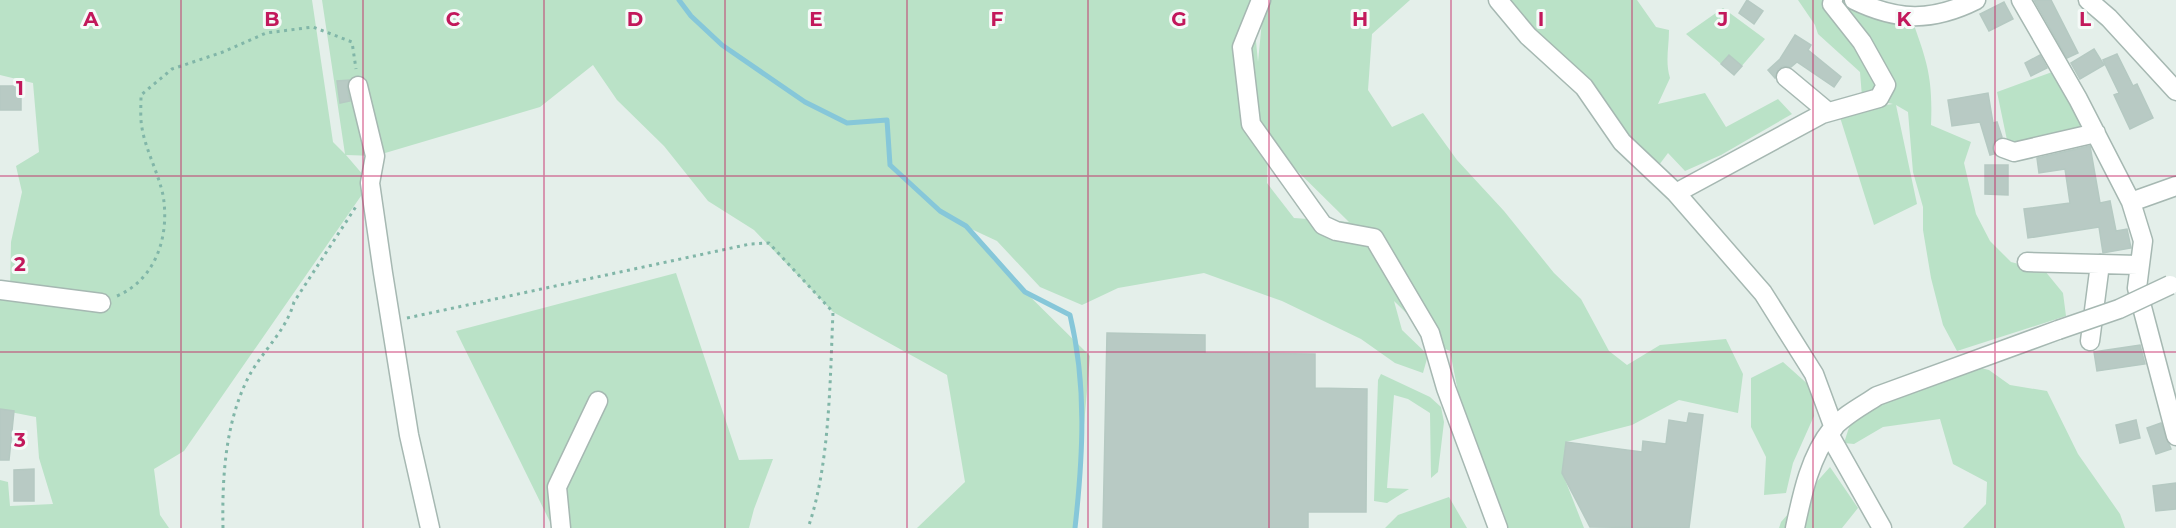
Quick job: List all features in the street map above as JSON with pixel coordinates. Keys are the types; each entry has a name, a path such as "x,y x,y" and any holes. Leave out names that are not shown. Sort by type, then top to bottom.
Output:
{"street":[{"path":"1261,0 1242,47 1251,124 1323,225 1336,231 1374,238 1430,333 1446,388 1498,528"},
{"path":"1498,0 1528,36 1584,87 1622,142 1676,193 1763,292 1814,374 1831,431 1882,528"},
{"path":"1676,193 1828,112 1879,98 1886,85 1863,42 1832,4 1833,0"},
{"path":"1854,0 1881,13 1910,17 1953,11 1976,0"},
{"path":"2022,0 2096,133 2131,202 2143,241 2138,264 2137,288 2176,436"},
{"path":"2088,0 2109,18 2176,91"},
{"path":"1786,77 1828,112"},
{"path":"358,86 375,156 370,183 409,435 430,528"},
{"path":"2003,148 2014,153 2096,133"},
{"path":"2131,202 2176,186"},
{"path":"2027,262 2138,264"},
{"path":"2090,341 2100,264"},
{"path":"1795,528 1809,475 1820,446 1831,431 1877,396 2119,309 2173,283"},
{"path":"0,291 101,303"},
{"path":"561,528 557,487 598,401"}],"path":[{"path":"101,303 129,291 148,274 157,260 164,211 163,194 141,128 141,95 156,80 172,69 223,52 266,33 313,27 352,42 358,86"},
{"path":"223,528 227,441 246,381 290,317 294,302 370,183"},
{"path":"391,321 728,249 769,243 833,312 826,424 816,505 808,528"}],"green space":[{"path":"0,0 312,0 333,142 345,154 322,0 1252,0 1258,62 1264,0 1410,0 1372,34 1368,90 1392,127 1423,113 1457,160 1504,211 1554,273 1581,299 1609,351 1627,365 1660,345 1726,339 1743,374 1738,413 1679,400 1632,425 1566,442 1564,477 1584,528 1508,528 1464,423 1450,351 1441,347 1394,301 1402,330 1428,355 1423,373 1395,363 1361,339 1282,301 1204,273 1118,288 1082,305 1040,287 997,241 967,227 994,261 1090,356 1075,528 917,528 965,482 947,375 833,312 754,230 708,201 664,146 617,100 593,65 540,107 375,156 346,155 370,183 184,451 154,469 160,515 169,528 0,528 0,480 8,482 10,506 53,504 39,458 36,417 0,410 0,290 10,290 11,242 22,192 16,166 39,152 33,83 0,75","holes":["1266,140 1349,222 1294,218 1267,183 1268,146"]},
{"path":"1507,0 1637,0 1656,27 1669,30 1667,60 1670,78 1658,104 1705,93 1726,127 1778,99 1792,114 1721,155 1685,171 1668,153 1656,169"},
{"path":"1798,0 1841,0 1873,14 1911,17 1928,70 1931,125 1971,142 1964,163 1976,214 1990,241 2011,262 2045,271 2063,293 2066,316 1957,351 1943,325 1931,278 1923,230 1923,207 1913,172 1908,112 1896,105 1917,204 1874,225 1838,111 1893,104 1862,97 1860,72 1818,34 1815,25"},
{"path":"1723,8 1765,39 1734,75 1686,34"},
{"path":"2055,71 2087,134 2008,145 1997,92"},
{"path":"676,273 739,460 773,459 749,528 553,528 456,331"},
{"path":"1783,362 1811,387 1814,416 1793,463 1786,493 1764,495 1766,457 1751,427 1751,378"},
{"path":"1981,368 1989,370 2010,385 2047,391 2078,454 2120,514 2125,528 1963,528 1986,504 1987,482 1953,464 1940,419 1883,427 1854,444 1844,443 1852,418 1880,404"},
{"path":"1381,374 1430,397 1441,407 1444,422 1438,472 1431,478 1430,413 1408,399 1394,395 1387,488 1409,489 1387,503 1374,501 1378,380"},
{"path":"1830,467 1858,508 1842,528 1779,528 1781,522"},
{"path":"1449,497 1467,528 1385,528 1398,515"}],"building":[{"path":"1747,0 1763,11 1754,24 1739,13"},
{"path":"2034,0 2051,0 2078,53 2067,58"},
{"path":"2004,2 2013,19 1989,31 1980,14"},
{"path":"1795,35 1811,45 1808,50 1841,77 1834,87 1797,62 1791,67 1783,66 1778,69 1775,78 1768,70 1780,59"},
{"path":"2094,49 2104,65 2080,79 2071,63"},
{"path":"2117,54 2133,86 2137,84 2153,118 2130,129 2114,95 2119,93 2103,60"},
{"path":"1729,55 1742,66 1734,75 1721,64"},
{"path":"2040,55 2047,68 2031,76 2025,63"},
{"path":"349,80 347,88 350,101 340,103 337,81"},
{"path":"0,86 21,86 21,110 0,110"},
{"path":"1988,93 1993,123 1997,122 2002,137 1993,144 1994,154 1990,155 1980,122 1952,126 1948,100"},
{"path":"2090,146 2100,203 2110,201 2116,231 2127,229 2131,248 2103,253 2099,227 2028,238 2024,209 2070,203 2065,169 2039,173 2037,158"},
{"path":"1985,165 2008,165 2008,195 1985,194"},
{"path":"1107,333 1205,335 1205,353 1315,354 1315,388 1367,389 1366,512 1308,512 1308,528 1103,528"},
{"path":"2140,345 2145,364 2097,371 2094,352"},
{"path":"0,409 14,411 9,460 0,460"},
{"path":"1689,413 1703,415 1689,528 1590,527 1562,473 1566,442 1642,452 1643,441 1666,444 1669,420 1687,423"},
{"path":"2136,420 2140,438 2120,443 2116,425"},
{"path":"2161,423 2171,449 2156,454 2147,428"},
{"path":"34,469 34,501 14,501 14,470"},
{"path":"2176,483 2176,509 2156,511 2153,486"}],"waterway":[{"path":"679,0 691,16 722,45 805,102 847,123 887,120 890,165 940,211 966,226 1025,292 1070,315 1079,368 1082,421 1075,528"}]}
